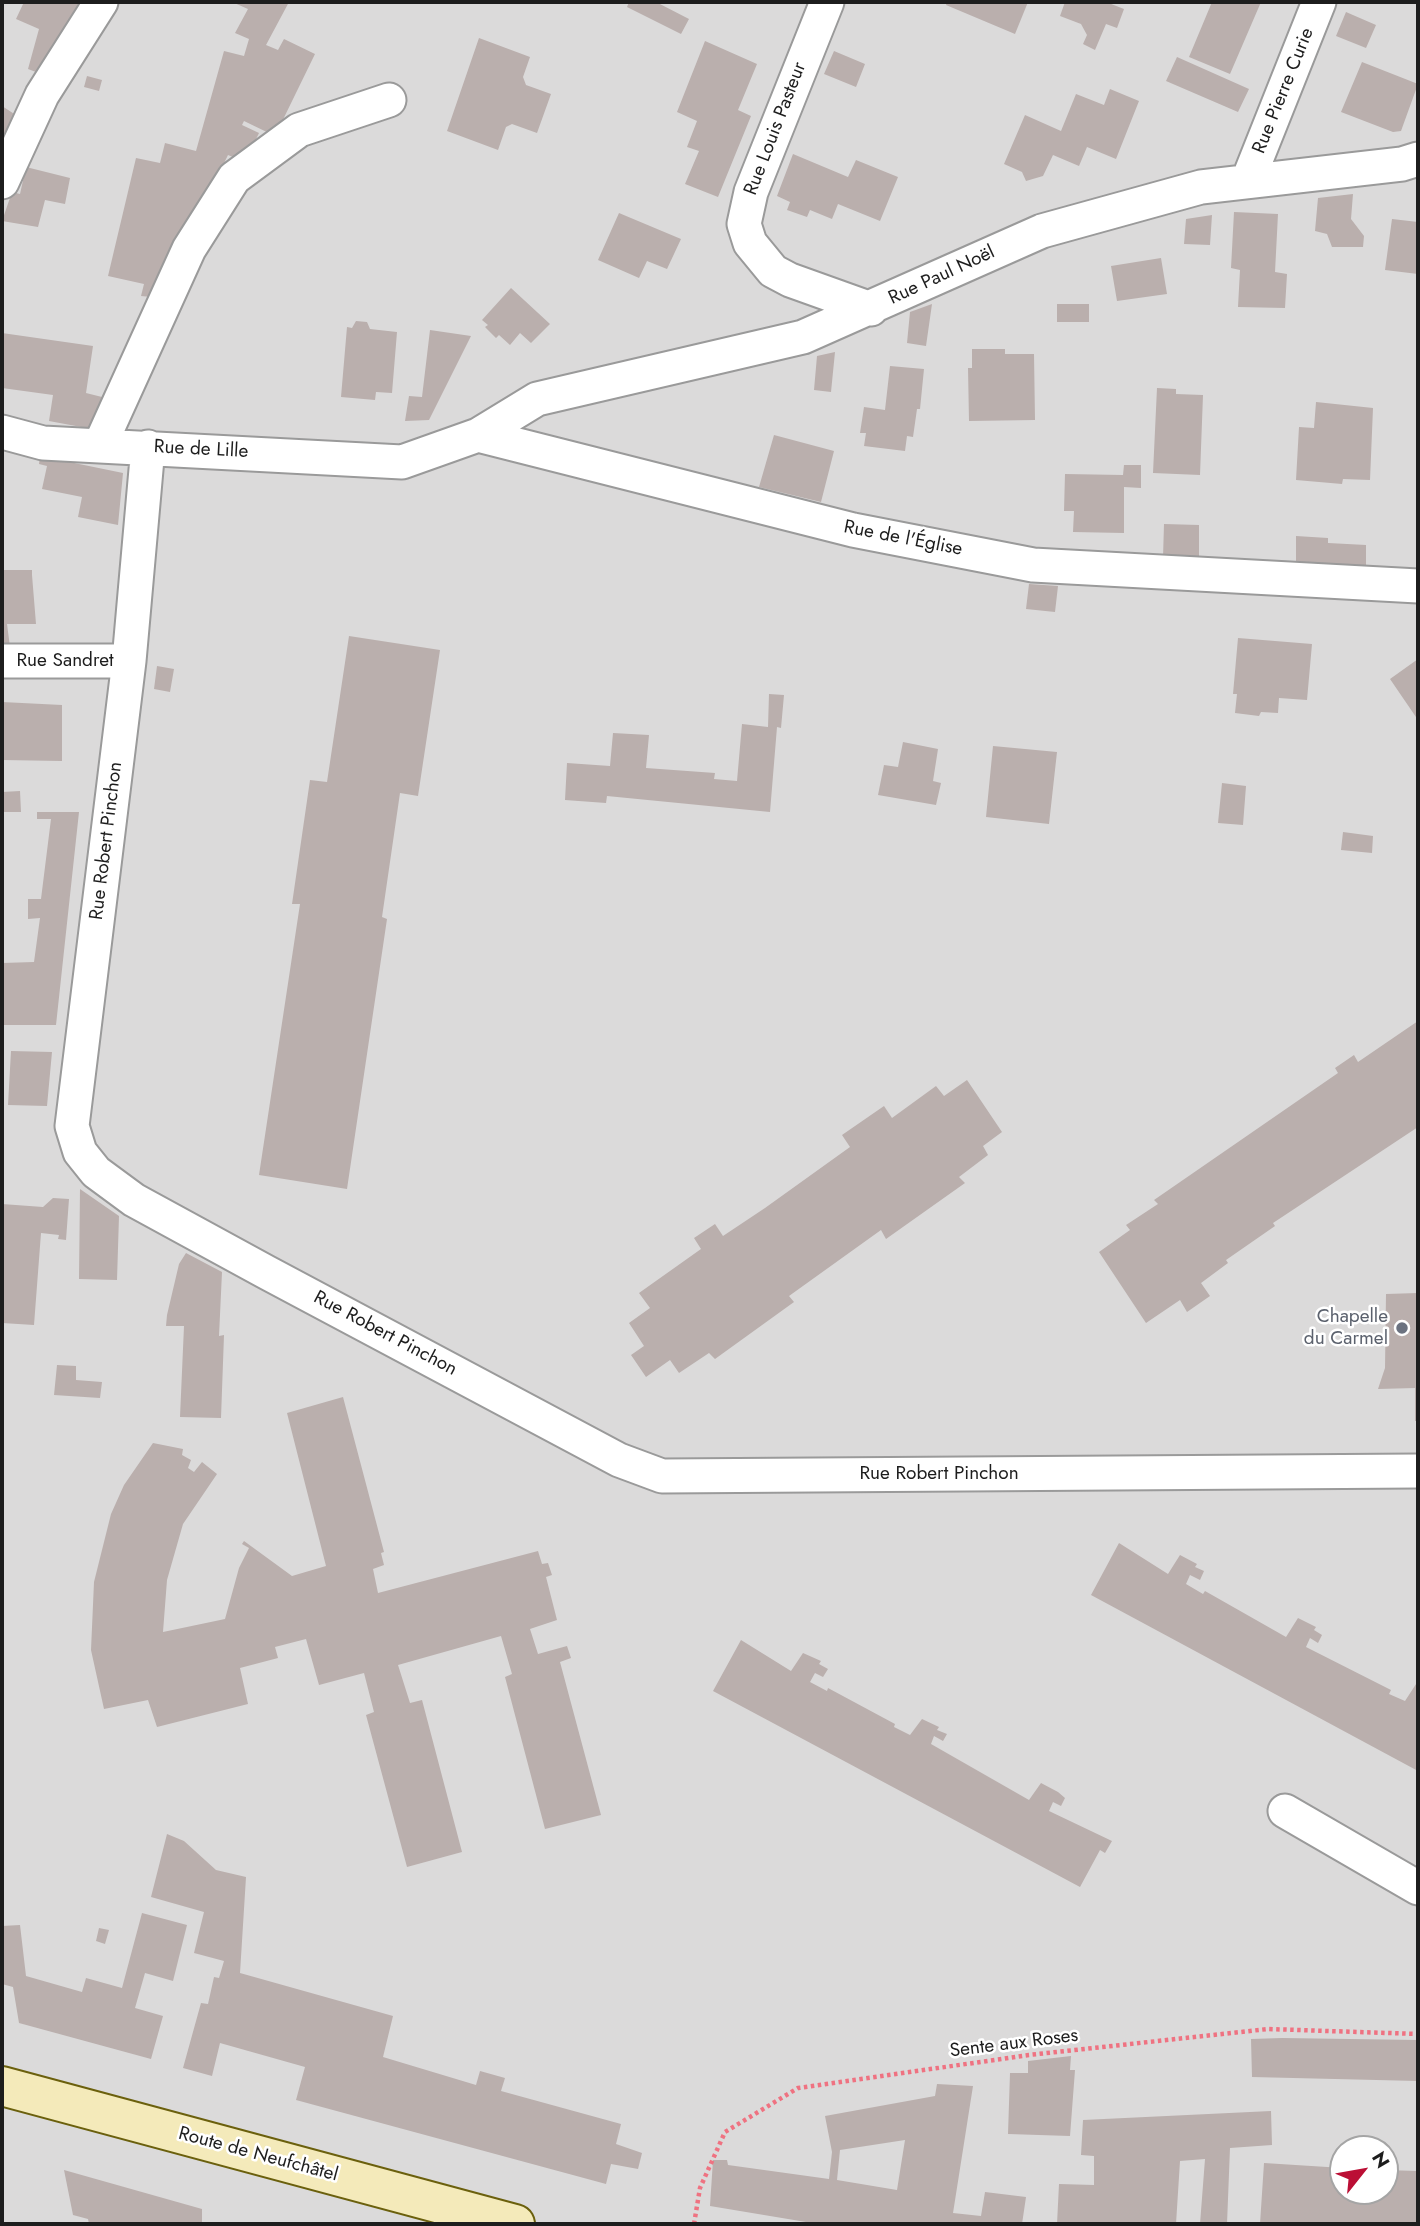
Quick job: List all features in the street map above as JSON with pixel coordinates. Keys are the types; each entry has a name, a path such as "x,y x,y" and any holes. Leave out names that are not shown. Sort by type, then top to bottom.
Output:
{"main road":[{"name":"Route de Neufchâtel","path":"2,2085 515,2224"}],"street":[{"path":"2,182 42,96 101,2"},
{"name":"Rue Louis Pasteur","path":"827,2 751,192 744,224 750,243 773,271 790,280 871,309"},
{"name":"Rue Pierre Curie","path":"1248,180 1319,2"},
{"path":"100,445 189,249 234,178 299,130 388,100"},
{"name":"Rue Paul Noël","path":"478,435 537,398 803,337 1042,231 1201,187 1402,164 1418,159"},
{"name":"Rue de Lille","path":"2,432 43,443 402,462 478,435"},
{"name":"Rue de l'Église","path":"478,435 853,530 1033,565 1418,586"},
{"name":"Rue Robert Pinchon","path":"148,447 129,661 72,1126 80,1152 96,1172 134,1200 266,1272 619,1460 662,1476 1418,1471"},
{"name":"Rue Sandret","path":"2,661 129,661"},
{"path":"1285,1811 1418,1888"}],"path":[{"name":"Sente aux Roses","path":"694,2224 699,2188 724,2132 798,2088 1030,2054 1268,2029 1418,2034"}],"shaded area":[{"path":"2,2 1418,2 1418,2224 2,2224"}],"building":[{"path":"24,2 95,2 49,77 28,69 39,29 16,19"},
{"path":"232,2 289,2 266,45 278,50 284,39 315,54 275,136 244,121 242,125 259,133 245,162 228,155 189,234 151,297 141,296 144,284 108,276 136,158 160,163 165,143 196,151 224,51 244,56 249,39 235,33 248,9"},
{"path":"629,2 656,2 689,19 681,34 627,7"},
{"path":"947,2 1028,2 1015,34 946,5"},
{"path":"1065,2 1106,2 1124,9 1117,28 1106,24 1095,50 1083,44 1087,35 1081,24 1060,16"},
{"path":"1212,2 1261,2 1230,74 1189,57"},
{"path":"1346,12 1376,25 1366,48 1336,36"},
{"path":"479,38 530,57 523,77 526,85 551,94 537,133 512,124 506,127 498,150 447,131"},
{"path":"705,41 757,64 738,110 751,116 718,197 685,184 699,151 687,147 697,121 677,112"},
{"path":"834,51 865,64 856,87 824,74"},
{"path":"1177,57 1249,89 1238,112 1166,81"},
{"path":"1362,62 1418,84 1401,131 1393,132 1341,112"},
{"path":"87,76 102,80 99,91 84,87"},
{"path":"1110,89 1139,101 1116,159 1087,147 1079,166 1053,155 1043,176 1026,181 1022,172 1004,164 1025,115 1061,131 1076,94 1104,105"},
{"path":"2,106 25,121 2,167"},
{"path":"793,154 848,177 856,160 898,177 880,221 838,204 832,219 810,210 807,217 787,210 790,202 777,196"},
{"path":"26,167 70,178 65,204 45,200 38,227 2,221 12,192 20,194"},
{"path":"1353,194 1351,219 1364,236 1363,247 1332,247 1327,234 1315,231 1318,198"},
{"path":"1234,212 1278,214 1275,272 1287,274 1285,308 1238,307 1240,270 1231,268"},
{"path":"619,213 681,239 667,269 647,261 639,278 598,260"},
{"path":"1212,215 1210,245 1184,244 1186,219"},
{"path":"1392,219 1418,222 1418,274 1385,270"},
{"path":"1161,258 1167,294 1117,301 1111,266"},
{"path":"511,288 550,324 531,343 520,333 510,345 499,335 496,338 482,320"},
{"path":"932,304 926,346 907,343 910,312"},
{"path":"1057,304 1089,304 1089,322 1057,322"},
{"path":"356,321 367,322 370,329 397,332 392,393 376,392 375,400 341,397 347,327 352,328"},
{"path":"430,330 471,336 429,420 405,421 409,396 422,397"},
{"path":"2,333 93,346 86,393 106,398 92,429 49,421 53,395 2,388"},
{"path":"972,349 1005,349 1005,354 1034,354 1035,420 969,421 968,368 972,368"},
{"path":"835,352 831,392 814,390 817,356"},
{"path":"890,366 924,369 920,409 917,409 913,437 907,436 905,451 864,446 866,433 860,433 864,407 885,410"},
{"path":"1157,388 1176,389 1176,394 1203,395 1200,475 1153,473"},
{"path":"1316,402 1373,408 1370,480 1343,479 1342,484 1296,480 1299,427 1314,428"},
{"path":"774,435 834,451 821,502 759,487"},
{"path":"40,456 123,473 118,525 78,517 82,497 42,489 47,466 39,464"},
{"path":"1124,465 1141,465 1141,488 1124,487 1124,533 1073,532 1074,511 1064,511 1065,474 1123,475"},
{"path":"1164,524 1199,525 1199,560 1163,558"},
{"path":"1296,536 1328,538 1328,543 1366,545 1366,567 1296,564"},
{"path":"2,570 32,570 36,624 7,624 10,647 2,647"},
{"path":"1029,584 1058,586 1055,612 1026,609"},
{"path":"349,636 440,650 418,796 400,793 382,917 387,919 347,1189 259,1175 300,904 292,904 310,780 327,782"},
{"path":"1238,638 1312,644 1307,700 1279,698 1278,713 1261,712 1259,716 1235,713 1237,694 1233,694"},
{"path":"1418,659 1418,720 1390,679"},
{"path":"157,666 174,669 170,692 154,689"},
{"path":"769,694 784,695 781,728 777,727 770,812 607,796 606,803 565,800 567,763 610,766 613,733 649,735 646,768 715,773 714,779 737,781 742,724 768,727"},
{"path":"2,702 62,705 62,761 2,760"},
{"path":"903,742 938,749 933,781 941,783 936,805 878,795 884,765 898,767"},
{"path":"993,746 1057,752 1049,824 986,817"},
{"path":"1222,783 1246,786 1243,825 1218,823"},
{"path":"20,791 21,812 2,812 2,792"},
{"path":"37,812 79,812 56,1025 2,1025 2,963 34,962 40,918 28,919 28,899 41,899 51,819 37,819"},
{"path":"1343,832 1373,836 1372,853 1341,850"},
{"path":"1418,1021 1418,1127 1273,1223 1275,1226 1226,1260 1228,1263 1201,1283 1210,1296 1187,1312 1180,1300 1146,1323 1099,1252 1130,1230 1126,1225 1158,1204 1154,1200 1338,1073 1335,1068 1354,1055 1358,1062"},
{"path":"11,1051 52,1052 47,1106 8,1105"},
{"path":"967,1080 1002,1132 983,1146 988,1155 959,1177 965,1183 886,1239 881,1230 789,1296 794,1302 715,1359 709,1353 679,1373 670,1360 646,1377 631,1355 644,1346 629,1323 650,1308 639,1293 701,1249 694,1238 715,1224 723,1236 765,1208 850,1147 842,1135 884,1106 892,1118 936,1086 944,1096"},
{"path":"80,1189 119,1216 117,1280 79,1279"},
{"path":"53,1198 69,1199 66,1240 58,1239 59,1235 41,1233 34,1325 2,1323 2,1204 43,1207"},
{"path":"186,1253 222,1272 219,1336 224,1335 221,1418 180,1417 184,1326 166,1326 179,1264"},
{"name":"Chapelle du Carmel","path":"1418,1293 1418,1421 1415,1421 1415,1388 1378,1389 1385,1368 1386,1294"},
{"path":"57,1365 76,1366 76,1380 102,1382 100,1398 54,1395"},
{"path":"343,1397 384,1552 381,1553 384,1565 373,1569 378,1593 538,1551 542,1564 548,1563 552,1575 546,1577 557,1620 530,1629 538,1654 567,1646 571,1658 560,1662 601,1815 545,1829 505,1677 512,1674 501,1636 398,1665 410,1703 422,1700 462,1852 407,1867 366,1715 374,1712 364,1673 319,1685 306,1639 275,1647 278,1658 240,1668 248,1704 157,1727 148,1700 104,1709 91,1650 94,1582 111,1514 124,1485 153,1443 183,1449 182,1455 191,1460 188,1468 194,1472 202,1462 217,1474 183,1524 167,1580 163,1632 225,1619 239,1568 249,1548 242,1544 244,1541 292,1576 326,1566 287,1413"},
{"path":"1119,1543 1168,1574 1180,1555 1197,1564 1195,1567 1204,1571 1200,1580 1190,1575 1186,1584 1203,1594 1205,1591 1286,1637 1298,1618 1316,1627 1314,1630 1322,1635 1318,1643 1310,1638 1306,1647 1391,1690 1389,1694 1405,1701 1418,1681 1418,1771 1091,1595"},
{"path":"741,1640 791,1671 803,1653 821,1661 819,1664 828,1669 823,1677 815,1673 810,1682 827,1691 828,1688 910,1735 922,1719 939,1727 937,1730 947,1734 943,1741 934,1736 931,1744 1029,1800 1041,1783 1058,1792 1065,1798 1061,1806 1053,1802 1049,1811 1112,1841 1105,1853 1100,1850 1080,1887 713,1691"},
{"path":"167,1834 184,1841 216,1870 246,1877 240,1973 393,2016 383,2057 476,2085 480,2071 505,2078 501,2091 621,2124 616,2144 642,2153 638,2169 611,2164 606,2184 296,2100 305,2067 220,2043 212,2076 183,2068 201,2003 208,2004 214,1977 219,1978 224,1961 194,1953 204,1912 151,1897"},
{"path":"142,1913 187,1925 173,1981 145,1973 135,2008 163,2016 151,2059 19,2023 13,1987 2,1984 2,1926 20,1925 26,1976 82,1992 86,1978 122,1988"},
{"path":"99,1928 109,1930 105,1944 96,1941"},
{"path":"1251,2039 1418,2040 1418,2081 1252,2077"},
{"path":"1071,2056 1070,2070 1075,2070 1070,2136 1008,2134 1010,2073 1028,2073 1028,2061"},
{"path":"937,2084 973,2086 953,2213 981,2216 985,2192 1026,2197 1022,2224 818,2224 710,2206 713,2160 727,2160 728,2165 829,2179 832,2152 825,2116 935,2096","holes":["905,2140 897,2190 837,2180 840,2150"]},
{"path":"1271,2111 1272,2145 1230,2148 1227,2224 1200,2224 1205,2159 1180,2161 1176,2224 1057,2224 1059,2184 1094,2185 1094,2156 1081,2155 1083,2120"},
{"path":"1264,2163 1329,2167 1329,2205 1399,2205 1399,2170 1418,2171 1418,2224 1260,2224"},
{"path":"64,2170 202,2209 202,2224 89,2224 88,2219 73,2215"}],"place":[{"name":"Chapelle du Carmel","path":"1402,1328"}]}
